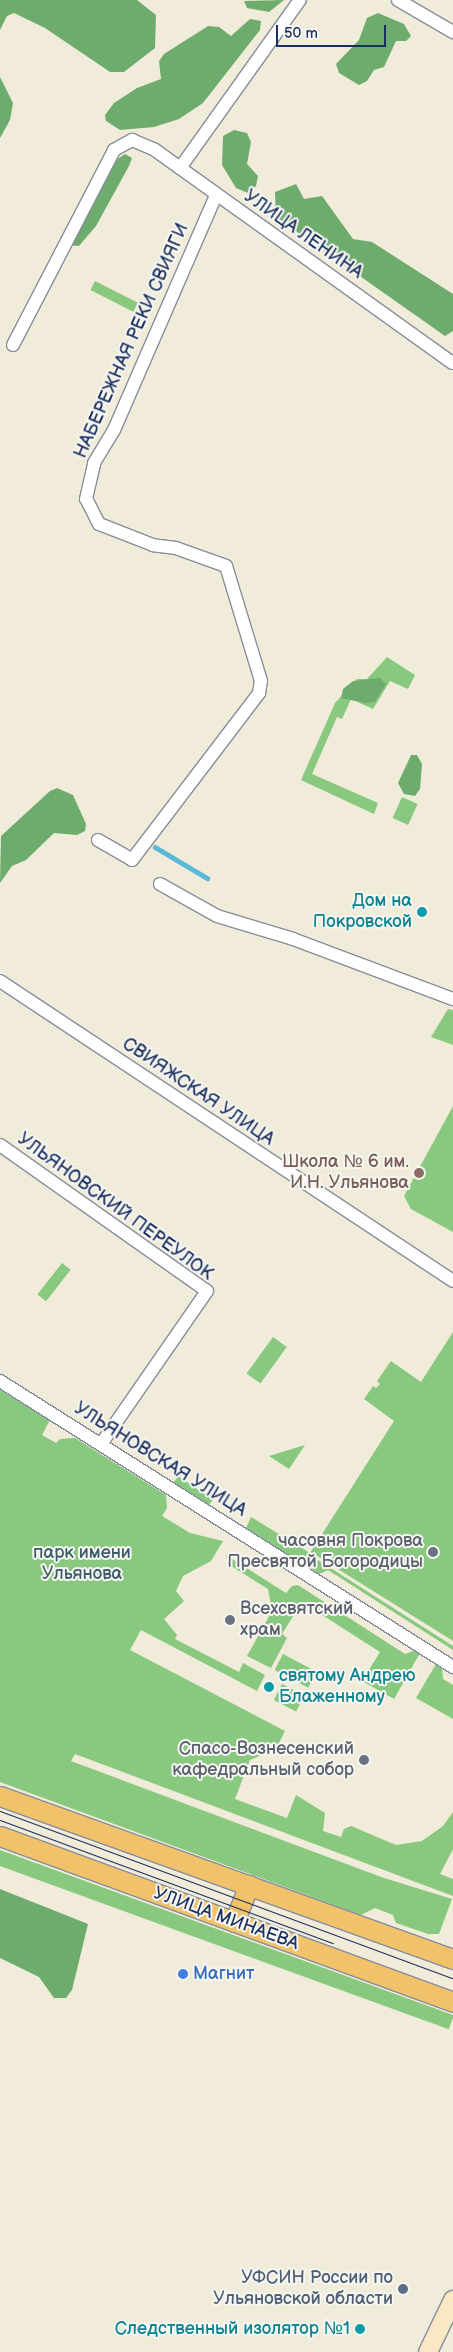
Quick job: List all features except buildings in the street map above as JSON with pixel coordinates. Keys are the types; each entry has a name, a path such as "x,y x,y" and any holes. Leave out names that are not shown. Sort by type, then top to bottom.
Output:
{"main road":[{"path":"0,1796 453,1959"},
{"name":"УЛИЦА МИНАЕВА","path":"0,1836 453,2002"},
{"path":"234,1922 249,1885"},
{"path":"428,2352 453,2300"}],"street":[{"path":"180,168 300,0"},
{"path":"398,0 453,32"},
{"name":"УЛИЦА ЛЕНИНА","path":"12,345 114,150 132,140 155,150 453,363"},
{"name":"НАБЕРЕЖНАЯ РЕКИ СВИЯГИ","path":"98,840 132,860 259,694 261,681 226,566 176,548 153,545 99,524 86,499 94,463 114,430 216,195"},
{"path":"160,884 217,916 293,939 453,1000"},
{"name":"СВИЯЖСКАЯ УЛИЦА","path":"0,981 453,1281"},
{"name":"УЛЬЯНОВСКИЙ ПЕРЕУЛОК","path":"0,1145 208,1291 101,1444"},
{"name":"УЛЬЯНОВСКАЯ УЛИЦА","path":"0,1381 453,1666"}],"green space":[{"path":"0,0 137,0 156,15 155,48 124,72 110,72 45,28 14,13 7,16 0,30"},
{"path":"284,0 269,12 247,8 244,1"},
{"path":"378,13 404,24 411,36 406,41 396,41 384,67 374,70 367,81 359,85 339,73 336,64 359,40 367,18"},
{"path":"250,19 261,21 260,30 203,103 179,119 154,127 120,130 106,121 105,115 114,103 137,88 161,79 159,61 164,54 208,26 219,27 231,36"},
{"path":"0,77 13,103 10,120 0,138"},
{"path":"234,130 247,133 251,142 247,164 258,176 256,186 248,193 236,188 222,165 223,136"},
{"path":"125,154 132,158 129,166 96,226 79,246 68,245 66,241 79,203 98,172"},
{"path":"296,184 304,199 322,196 353,239 372,242 453,294 453,331 445,336 276,217 275,192"},
{"path":"95,281 138,303 133,312 90,290"},
{"path":"387,657 415,675 408,689 390,681 373,709 351,699 342,719 337,717 312,774 378,803 374,814 301,780 335,703 357,679 367,679"},
{"path":"380,678 386,684 375,702 365,703 341,698 343,689 353,681"},
{"path":"411,755 417,755 422,764 420,789 415,796 404,794 398,783"},
{"path":"57,788 73,795 86,824 85,831 77,835 54,833 26,860 12,866 0,883 1,836 50,791"},
{"path":"402,797 418,804 408,825 393,818"},
{"path":"448,1009 453,1010 453,1045 431,1037"},
{"path":"453,1106 453,1232 411,1209 404,1196"},
{"path":"62,1263 71,1270 46,1301 37,1295"},
{"path":"453,1332 453,1641 314,1554 295,1560 246,1528 251,1517 310,1553 394,1421 364,1399 373,1386 376,1388 380,1384 377,1381 391,1361 421,1382"},
{"path":"273,1337 287,1347 260,1383 247,1373"},
{"name":"парк имени Ульянова","path":"0,1390 50,1420 42,1435 56,1443 60,1439 75,1438 166,1495 167,1508 162,1516 190,1533 223,1541 211,1561 183,1576 176,1591 184,1601 164,1619 177,1635 175,1639 239,1672 243,1663 265,1675 257,1691 141,1630 130,1650 285,1731 276,1749 250,1760 235,1799 287,1818 296,1795 325,1813 323,1831 341,1837 344,1829 351,1826 396,1845 422,1841 443,1826 453,1812 453,1849 440,1874 453,1879 453,1896 75,1754 71,1761 384,1878 452,1899 439,1934 428,1934 396,1923 393,1915 375,1908 361,1915 0,1782"},
{"path":"305,1445 289,1469 269,1456"},
{"path":"178,1476 213,1499 208,1507 173,1483"},
{"path":"226,1555 286,1593 292,1586 298,1585 405,1654 416,1650 420,1653 394,1699 362,1681 380,1652 302,1602 282,1634 287,1638 271,1668 247,1656 272,1611 268,1589 228,1564"},
{"path":"318,1560 453,1646 453,1650 328,1570 319,1574 312,1569"},
{"path":"283,1654 317,1672 308,1688 275,1670"},
{"path":"436,1664 442,1667 443,1679 453,1685 453,1719 416,1698"},
{"path":"282,1684 304,1695 296,1711 274,1700"},
{"path":"0,1850 453,2015 449,2029 0,1866"},
{"path":"0,1889 88,1924 72,1990 66,1998 54,1998 39,1977 0,1958"}],"waterway":[{"path":"155,847 207,878"}],"tram line":[{"path":"0,1811 453,1979"},
{"path":"0,1820 333,1943"}],"place":[{"name":"Дом на Покровской","path":"422,912"},
{"name":"Школа № 6 им. И.Н. Ульянова","path":"419,1173"},
{"name":"часовня Покрова Пресвятой Богородицы","path":"433,1552"},
{"name":"Всехсвятский храм","path":"230,1620"},
{"name":"святому Андрею Блаженному","path":"269,1687"},
{"name":"Спасо-Вознесенский кафедральный собор","path":"364,1760"},
{"name":"Магнит","path":"183,1974"},
{"name":"УФСИН России по Ульяновской области","path":"403,2289"},
{"name":"Следственный изолятор №1","path":"360,2329"}]}
